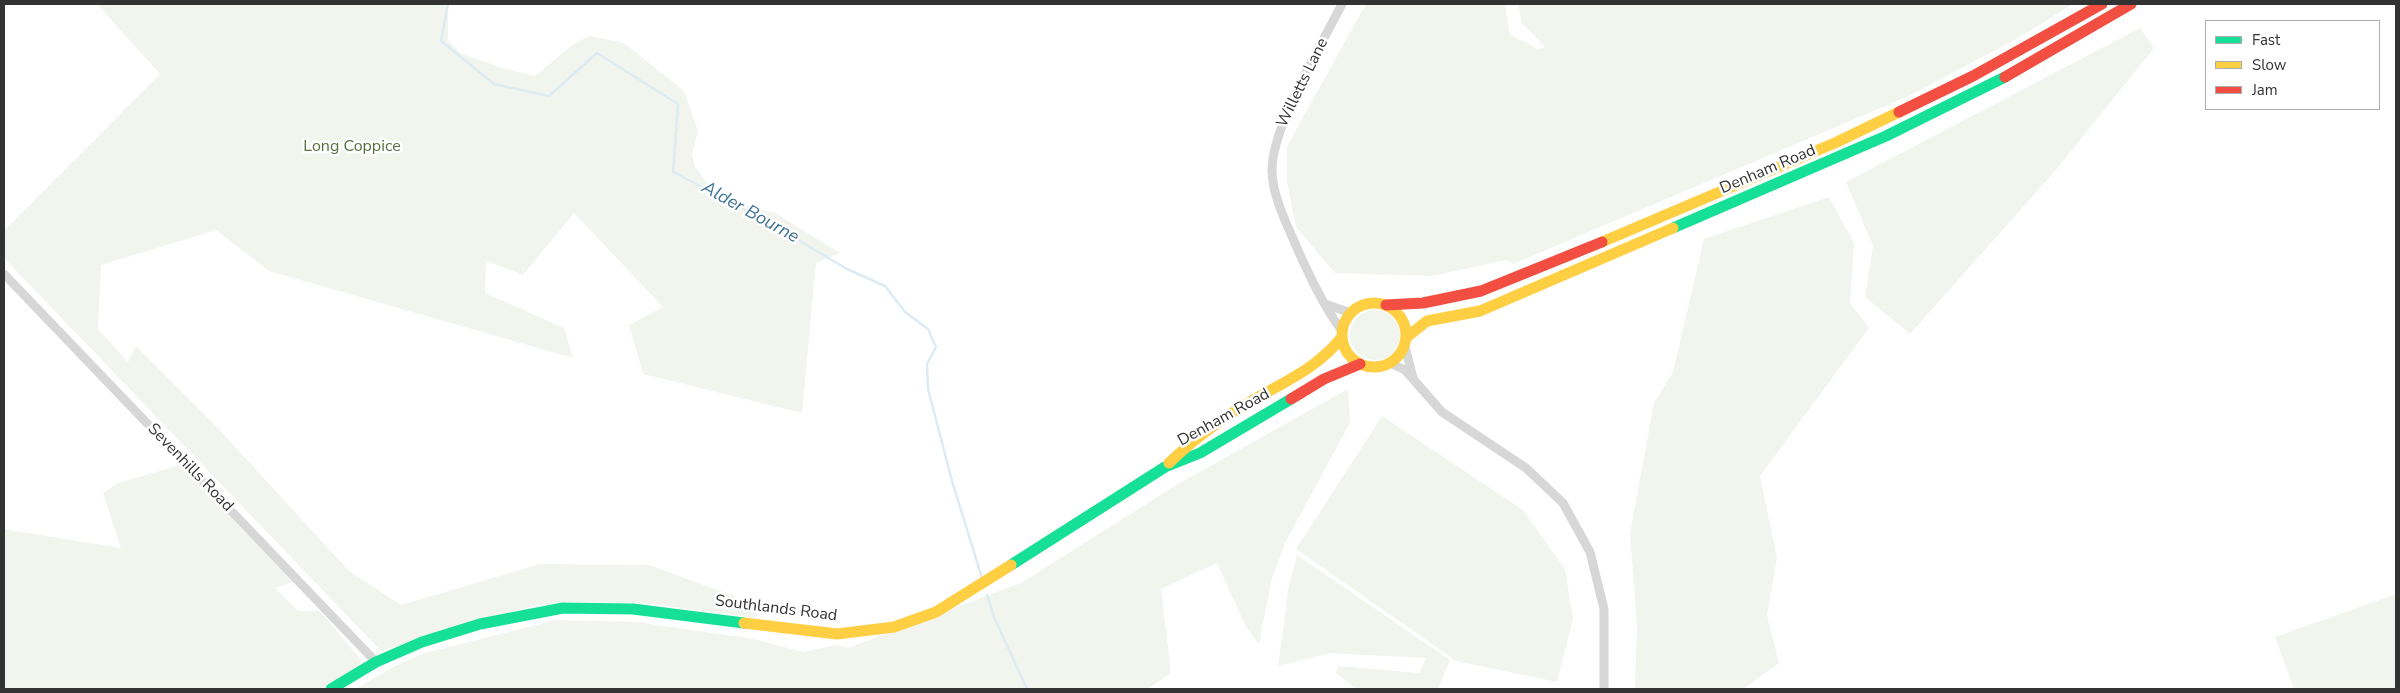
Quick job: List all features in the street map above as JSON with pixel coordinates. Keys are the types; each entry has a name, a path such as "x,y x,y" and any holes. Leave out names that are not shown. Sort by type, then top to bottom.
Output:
{"main road":[{"name":"Denham Road","path":"1386,305 1423,303 1481,290 1606,240 1838,142 1972,76 2075,21 2102,4"},
{"name":"Denham Road","path":"1406,342 1427,321 1480,311 1886,136 2017,71 2131,4"},
{"path":"1367,304 1386,305 1401,318 1406,342 1399,356 1390,363 1378,367 1360,364 1348,353 1342,334 1351,313 1367,304"},
{"name":"Denham Road","path":"1166,467 1190,442 1237,410 1322,361 1342,334"},
{"name":"Denham Road","path":"1166,467 1200,453 1324,379 1360,364"},
{"name":"Southlands Road","path":"376,662 422,642 472,627 563,608 634,609 837,634 894,627 936,612 1166,467"},
{"path":"332,689 376,662"}],"street":[{"name":"Willetts Lane","path":"1342,4 1280,128 1272,171 1274,188 1286,222 1312,282 1342,334"},
{"name":"Sevenhills Road","path":"4,274 376,662"},
{"path":"1324,304 1351,313"},
{"path":"1406,342 1413,378"},
{"path":"1390,363 1399,366 1413,378 1425,396 1442,412 1526,468 1563,503 1590,552 1604,609 1604,689"}],"green space":[{"name":"Long Coppice","path":"97,4 448,4 448,40 460,53 502,68 535,76 575,43 590,36 624,43 684,91 698,131 692,155 695,167 720,200 775,213 840,253 816,263 802,413 643,374 629,325 663,307 574,213 523,275 486,261 485,293 564,328 573,358 269,271 216,230 101,265 98,329 128,362 136,346 215,425 349,571 401,605 540,564 650,565 755,604 757,618 644,603 568,602 538,605 471,622 381,651 4,258 4,231 160,74"},
{"path":"1366,4 1505,4 1510,35 1538,49 1545,47 1522,23 1518,4 2073,4 2020,37 1909,96 1513,264 1507,260 1432,276 1335,273 1296,227 1287,182 1287,146"},
{"path":"2140,28 2154,48 2055,171 1910,334 1865,297 1873,246 1846,182"},
{"path":"1829,197 1854,243 1850,303 1869,328 1760,476 1777,558 1767,615 1779,663 1743,689 1635,689 1637,625 1630,534 1654,403 1673,372 1704,239"},
{"path":"1370,310 1380,310 1393,317 1400,330 1400,340 1393,353 1380,360 1370,360 1361,356 1354,349 1350,340 1350,330 1354,321 1361,314"},
{"path":"1348,389 1350,423 1286,541 1272,578 1259,644 1246,627 1217,563 1161,589 1171,673 1148,689 356,689 395,666 425,653 556,620 636,622 754,639 803,652 836,645 848,648 1021,583 1178,484"},
{"path":"1382,416 1523,510 1565,569 1573,619 1557,682 1456,661 1296,549"},
{"path":"180,465 293,582 275,588 298,611 320,611 364,664 320,689 4,689 4,529 121,548 103,493 118,483"},
{"path":"1297,555 1450,660 1438,689 1356,689 1336,673 1338,666 1419,673 1426,658 1330,653 1278,666 1289,585"},
{"path":"2396,594 2396,689 2294,689 2275,637"}],"waterway":[{"name":"Alder Bourne","path":"448,4 441,41 494,84 549,96 597,53 678,104 673,172 751,212 847,269 885,286 905,312 928,329 936,347 927,364 928,389 952,481 982,578"},
{"name":"Alder Bourne","path":"987,595 994,617 1027,689"}],"traffic: fast":[{"path":"1673,228 1886,136 2005,77"},
{"path":"1011,565 1165,467 1200,453 1291,399"},
{"path":"331,689 376,662 422,642 480,624 563,608 633,609 744,623"}],"traffic: slow":[{"path":"1602,242 1837,142 1899,112"},
{"path":"1407,337 1427,321 1480,311 1673,228"},
{"path":"1368,303 1380,303 1397,312 1404,323 1406,335 1404,347 1397,358 1380,367 1368,367 1356,362 1347,353 1342,341 1342,329 1347,317 1356,308 1368,303"},
{"path":"1169,463 1225,418 1249,402 1295,377 1315,363 1342,337"},
{"path":"744,623 837,634 894,627 936,612 1011,565"}],"traffic: jam":[{"path":"1899,112 1973,76 2102,4"},
{"path":"2005,77 2131,4"},
{"path":"1386,305 1423,303 1481,291 1602,242"},
{"path":"1291,399 1324,379 1360,364"}]}
